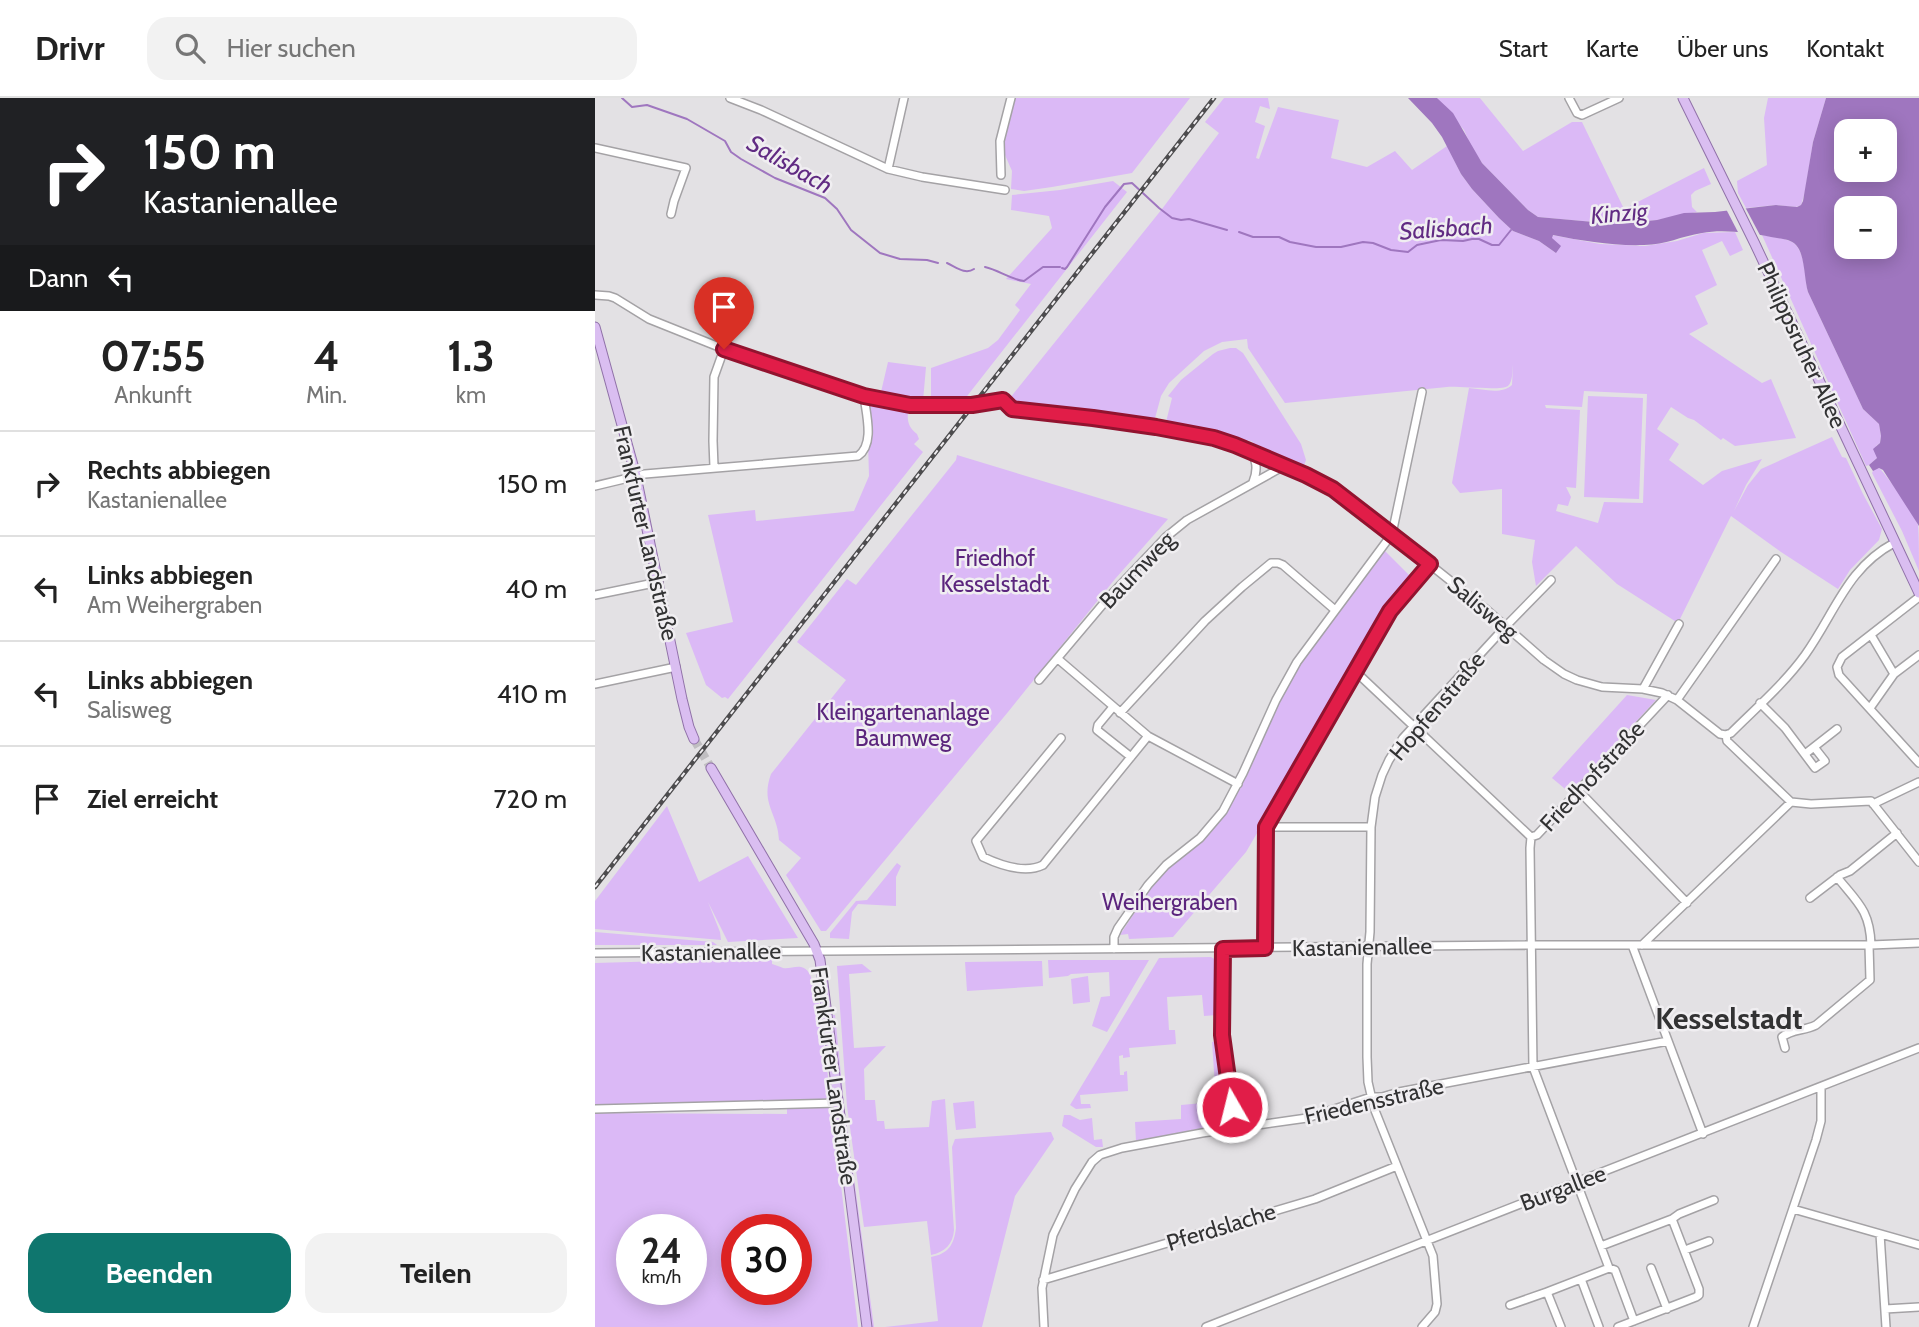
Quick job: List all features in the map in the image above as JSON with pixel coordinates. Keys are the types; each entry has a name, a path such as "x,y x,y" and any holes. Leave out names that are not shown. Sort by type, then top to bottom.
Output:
{"main road":[{"name":"Philippsruher Allee","path":"1683,98 1755,244 1919,595"},
{"name":"Frankfurter Landstraße","path":"595,327 636,476 694,740"},
{"name":"Frankfurter Landstraße","path":"711,768 816,951 823,979 867,1327"}],"street":[{"path":"730,98 888,169 915,176 1005,190"},
{"path":"888,169 904,98"},
{"path":"1001,175 1000,141 1011,98"},
{"path":"1569,98 1577,113 1582,115 1619,98"},
{"path":"595,148 686,168 671,214"},
{"name":"Salisweg","path":"595,295 609,296 649,319 724,349 864,396 927,406 972,405 1003,400 1012,409 1156,427 1214,438 1248,450 1333,489 1430,564 1553,667 1570,677 1602,687 1643,689 1678,700 1720,734 1726,735 1727,741 1791,803"},
{"path":"714,467 714,377 724,349"},
{"path":"1114,949 1116,931 1148,885 1213,824 1238,784 1286,680 1392,534 1422,393"},
{"path":"595,486 636,476 714,467 858,456 866,448 868,440 864,396"},
{"path":"1248,450 1256,463 1252,482"},
{"name":"Baumweg","path":"1039,680 1123,581 1166,537 1187,520 1284,466"},
{"path":"1726,735 1784,680 1805,654 1861,567 1895,543"},
{"path":"1678,700 1776,559"},
{"path":"1131,757 1097,730 1098,725 1205,621 1271,563 1283,565 1335,610"},
{"path":"1265,948 1266,827 1390,611 1430,564"},
{"name":"Hopfenstraße","path":"1422,1327 1435,1312 1437,1304 1433,1256 1371,1097 1367,1057 1371,827 1375,797 1382,775 1396,748 1551,580"},
{"path":"595,595 659,582"},
{"path":"1919,595 1839,660 1837,667 1839,675 1919,763"},
{"path":"1643,689 1679,624"},
{"path":"1871,635 1894,674"},
{"path":"1870,708 1894,674 1919,655"},
{"path":"1058,659 1148,736 1238,784"},
{"path":"595,684 676,667"},
{"path":"1356,672 1531,837"},
{"name":"Friedhofstraße","path":"1533,1067 1531,837 1537,835 1668,695"},
{"path":"1760,704 1785,728 1815,768 1825,761 1814,747"},
{"path":"1805,754 1837,729"},
{"path":"1061,738 976,841 983,858 1007,867 1035,868 1044,865 1148,736"},
{"path":"1642,945 1791,803 1872,803 1919,782"},
{"path":"1578,790 1687,903"},
{"path":"1872,803 1919,862"},
{"path":"1266,827 1371,827"},
{"path":"1811,898 1897,833"},
{"path":"1785,1048 1782,1037 1788,1032 1809,1029 1816,1025 1870,980 1870,925 1866,914 1837,877"},
{"name":"Kastanienallee","path":"595,953 1919,943"},
{"path":"1632,945 1703,1134"},
{"path":"1223,949 1222,1035 1235,1128"},
{"name":"Friedensstraße","path":"1044,1327 1041,1304 1043,1280 1058,1221 1085,1172 1100,1155 1122,1147 1307,1118 1371,1097 1668,1041"},
{"name":"Burgallee","path":"1206,1327 1919,1048"},
{"path":"1533,1067 1609,1268"},
{"path":"1752,1327 1820,1127 1821,1087"},
{"path":"595,1109 838,1103"},
{"name":"Pferdslache","path":"1043,1280 1315,1199 1397,1166"},
{"path":"1601,1246 1714,1200"},
{"path":"1793,1209 1919,1245"},
{"path":"1618,1327 1699,1295 1672,1219"},
{"path":"1880,1234 1886,1327"},
{"path":"1685,1250 1709,1241"},
{"path":"1510,1305 1609,1268 1615,1270 1634,1321"},
{"path":"1651,1269 1667,1309"},
{"path":"1581,1279 1599,1327"},
{"path":"1547,1292 1558,1326"},
{"path":"1885,1309 1919,1307"}],"green space":[{"path":"1015,98 1190,98 1132,173 1024,191 1011,189 1012,171 1005,155 1004,144"},
{"path":"1224,98 1268,98 1270,109 1260,106 1255,122 1265,126 1256,158 1259,159 1278,107 1339,120 1331,158 1367,167 1395,151 1412,170 1447,146 1461,174 1499,218 1513,231 1539,241 1556,253 1552,235 1600,244 1645,246 1677,241 1703,233 1735,232 1743,250 1730,256 1722,241 1702,250 1717,285 1695,296 1708,324 1689,334 1762,383 1771,379 1796,438 1735,446 1723,438 1721,440 1671,407 1657,429 1679,444 1669,460 1703,485 1722,471 1762,459 1746,485 1734,511 1748,485 1761,469 1832,437 1842,457 1846,458 1882,529 1879,540 1850,570 1838,589 1731,516 1678,623 1617,584 1576,546 1536,586 1532,562 1535,540 1502,534 1502,489 1460,493 1452,483 1469,388 1492,391 1508,388 1512,385 1513,365 1511,381 1504,387 1447,387 1285,403 1248,348 1247,339 1222,342 1204,351 1169,383 1161,396 1154,422 1006,403 1162,209 1219,133 1205,122","holes":["1584,391 1647,394 1643,503 1604,502 1598,523 1556,511 1558,504 1568,506 1571,497 1566,487 1576,488 1580,410 1546,408 1545,405 1582,407"]},
{"path":"1437,98 1480,98 1523,151 1572,122 1582,122 1624,209 1704,168 1711,184 1691,195 1692,207 1697,212 1657,220 1616,224 1538,217 1482,163 1464,130"},
{"path":"1768,98 1826,98 1813,142 1805,192 1801,205 1796,207 1776,205 1746,208 1738,193 1737,181 1767,165 1764,118"},
{"path":"1113,181 1127,192 964,400 931,401 931,368 988,348 998,340 1020,310 1015,305 1031,284 1006,279 1052,228 1049,216 1011,210 1012,195"},
{"path":"1762,235 1790,241 1799,249 1808,292 1863,409 1879,424 1881,436 1880,443 1876,446 1878,457 1869,465 1866,466"},
{"path":"1236,348 1243,353 1301,444 1306,460 1303,468 1252,445 1253,442 1248,440 1246,442 1167,424 1172,398 1168,396 1181,380 1213,354"},
{"path":"888,362 926,367 923,401 881,392"},
{"path":"1588,396 1643,398 1639,499 1584,497"},
{"path":"873,402 908,412 909,424 919,439 914,444 923,452 728,699 722,698 706,685 686,633 733,622 708,515 755,510 756,521 854,511 869,476 867,409"},
{"path":"957,455 1168,519 1115,579 826,931 821,931 786,875 801,858 779,840 767,793 771,774 846,680 797,642 847,579 856,585 956,460"},
{"path":"1879,468 1918,525 1919,571 1872,473"},
{"name":"Weihergraben","path":"1385,551 1413,579 1387,610 1246,852 1173,937 1129,939 1128,934 1120,935 1158,877 1194,848 1215,825 1301,660"},
{"path":"1627,695 1656,700 1570,793 1552,778"},
{"path":"667,806 699,882 748,856 798,938 728,942 708,902 721,940 595,929 595,901"},
{"path":"897,863 901,866 896,877 896,906 858,904 852,912 849,939 830,938 830,933 856,901 867,900"},
{"path":"595,932 713,942 717,945 595,945"},
{"path":"1211,957 1216,960 1217,1015 1204,1016 1202,995 1167,997 1169,1030 1175,1030 1176,1044 1129,1048 1130,1057 1119,1056 1120,1075 1127,1071 1128,1091 1080,1095 1081,1104 1090,1104 1091,1108 1076,1109 1070,1105 1159,958"},
{"path":"772,958 772,964 783,968 806,969 819,1002 858,1327 595,1327 595,1113 787,1114 787,1106 595,1106 595,963"},
{"path":"1048,960 1149,960 1107,1032 1092,1026 1101,997 1110,996 1109,972 1049,978"},
{"path":"1042,961 1043,986 967,991 965,962"},
{"path":"862,964 872,972 849,974 854,1048 886,1046 864,1069 865,1100 875,1100 877,1121 884,1121 885,1129 929,1127 932,1101 945,1099 954,1230 947,1247 931,1255 927,1221 864,1227 847,1106 837,966"},
{"path":"1088,976 1090,1002 1073,1004 1071,979"},
{"path":"833,1015 874,1327 871,1327 841,1103"},
{"path":"1218,1041 1228,1123 1136,1141 1135,1122 1181,1119 1181,1105 1203,1103 1204,1116 1217,1115 1212,1042"},
{"path":"974,1101 976,1128 956,1130 953,1103"},
{"path":"1064,1115 1080,1120 1092,1118 1094,1140 1102,1139 1103,1147 1096,1147 1062,1126"},
{"path":"1051,1132 1054,1139 1015,1196 982,1327 885,1327 938,1321 931,1257 946,1251 955,1234 952,1147 955,1139"}],"shaded area":[{"path":"1408,98 1437,98 1453,113 1482,163 1538,217 1616,224 1657,220 1684,213 1776,205 1797,207 1803,201 1813,142 1826,98 1919,98 1919,526 1883,470 1879,468 1873,471 1869,465 1877,458 1873,449 1880,443 1879,424 1863,409 1808,292 1801,254 1794,243 1785,239 1728,231 1702,233 1644,245 1598,243 1553,235 1552,238 1561,246 1556,253 1539,241 1513,231 1499,218 1461,174 1442,137"}],"pier":[{"path":"1744,205 1762,239 1740,236 1725,207"}],"waterway":[{"name":"Salisbach","path":"622,98 632,107 647,105 687,119 725,141 731,152 741,159 775,178 825,198 837,209 851,230 880,253 900,259 938,263"},
{"name":"Salisbach","path":"1062,268 1067,267 1105,207 1124,184 1132,183 1172,218 1189,219 1227,230"},
{"name":"Salisbach","path":"1239,232 1253,237 1279,237 1316,247 1341,247 1363,242 1408,252 1417,245 1441,240 1479,239 1499,245 1511,230"},
{"name":"Salisbach","path":"947,263 964,271 974,269"},
{"name":"Salisbach","path":"985,267 1024,281 1043,267 1060,267"}],"tunnel":[{"path":"694,739 711,768"}],"railway":[{"path":"595,887 1214,98"}],"district":[{"name":"Kesselstadt","path":"1729,1018"}],"route":[{"path":"724,349 864,396 910,405 972,405 1003,400 1012,409 1127,423 1228,442 1333,489 1430,564 1390,611 1266,827 1265,948 1223,949 1222,1035 1232,1107"}],"water label":[{"name":"Kinzig","path":"1619,213"}],"park label":[{"name":"Friedhof Kesselstadt","path":"995,571"},
{"name":"Kleingartenanlage Baumweg","path":"903,725"}]}
